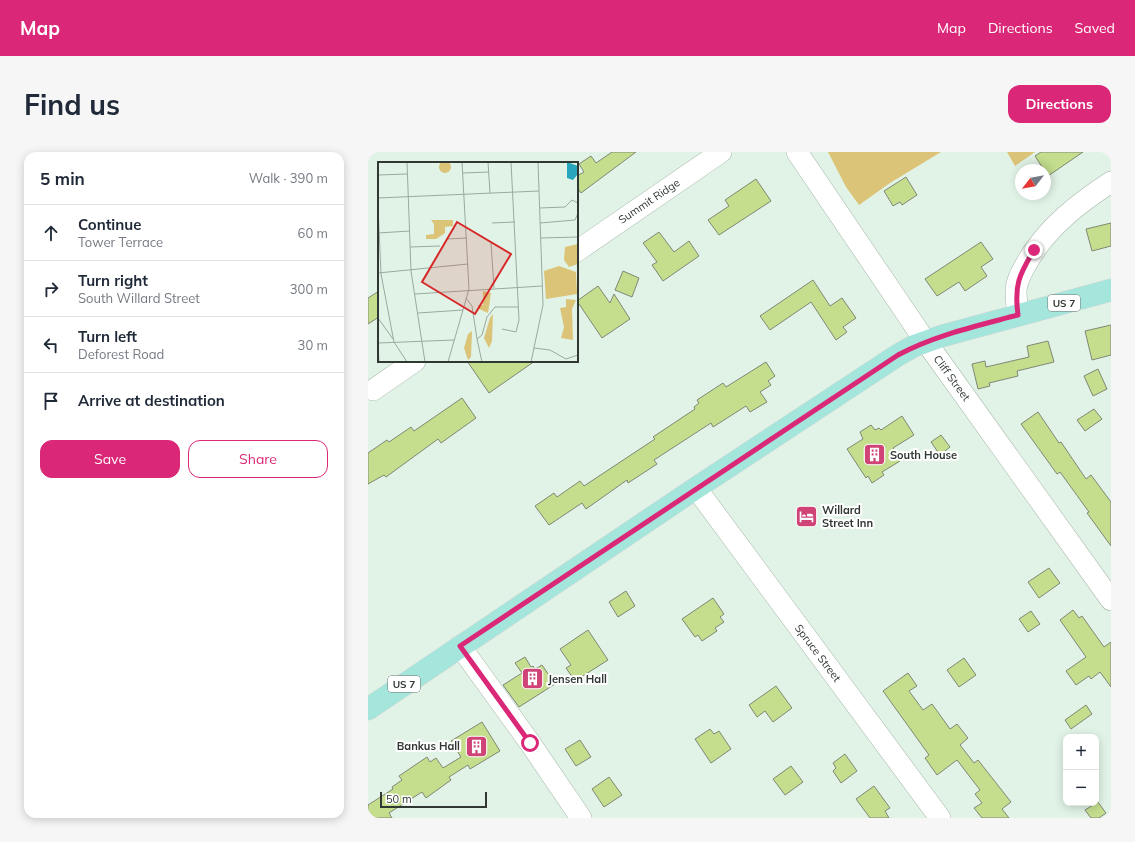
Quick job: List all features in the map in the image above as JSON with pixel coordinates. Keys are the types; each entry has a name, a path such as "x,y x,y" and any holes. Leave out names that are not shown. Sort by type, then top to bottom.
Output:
{"main road":[{"name":"US 7","path":"368,709 696,488 898,355 925,342 1111,290"}],"street":[{"name":"Summit Ridge","path":"578,250 721,152"},
{"name":"Cliff Street","path":"797,152 925,342 1111,600"},
{"path":"1018,315 1016,290 1024,267 1034,250 1056,224 1084,200 1111,182"},
{"path":"373,390 414,362"},
{"name":"Spruce Street","path":"696,488 940,818"},
{"path":"460,646 530,743 581,818"}],"shaded area":[{"path":"828,152 941,152 890,183 859,205 846,187"},
{"path":"1007,152 1035,152 1018,164 1015,164 1015,166"}],"building":[{"path":"612,152 636,152 581,193 578,188 578,175 584,172 579,164 591,156 596,163"},
{"path":"1041,152 1083,152 1051,174 1051,164 1040,164 1035,156"},
{"path":"906,177 917,195 902,205 900,202 893,206 884,191"},
{"path":"756,179 771,201 719,235 708,220 729,206 725,200"},
{"path":"1111,223 1111,246 1092,251 1086,229"},
{"path":"659,232 674,252 689,241 699,256 663,281 652,265 657,262 643,243"},
{"path":"981,242 993,259 981,267 987,276 965,291 959,282 937,296 925,279"},
{"path":"623,271 639,278 632,297 615,290"},
{"path":"813,280 830,306 842,298 856,318 843,327 847,332 836,340 811,302 770,330 760,316"},
{"path":"598,286 610,303 614,294 630,319 602,338 578,300"},
{"path":"378,292 378,318 368,324 368,298"},
{"path":"1111,325 1111,355 1092,360 1085,331"},
{"path":"1048,341 1054,362 1017,371 1018,376 989,383 990,386 978,389 972,364 985,361 986,367 1029,357 1027,346"},
{"path":"468,362 534,362 489,393"},
{"path":"766,362 775,376 768,381 771,385 760,392 767,402 750,412 746,406 713,427 711,423 654,460 657,464 628,483 627,480 586,509 582,503 549,525 535,506 554,493 557,497 580,481 584,486 655,439 653,437 695,409 694,407 699,403 697,400 723,383 726,387"},
{"path":"1098,369 1107,389 1093,396 1084,376"},
{"path":"462,398 476,418 441,443 438,439 386,477 384,475 368,484 368,453 387,440 389,442 411,427 414,431"},
{"path":"1094,409 1102,419 1085,431 1077,420"},
{"path":"1038,412 1059,443 1061,442 1086,479 1091,475 1111,502 1111,546 1060,472 1057,474 1021,424"},
{"name":"South House","path":"902,416 914,435 893,448 900,461 882,472 884,475 872,483 868,476 866,478 847,449 863,439 860,432 871,425 875,430 879,428 881,430"},
{"path":"941,435 950,447 940,455 931,442"},
{"path":"1049,568 1060,583 1039,598 1028,582"},
{"path":"626,591 635,606 618,617 609,602"},
{"path":"713,598 724,614 720,617 724,622 715,628 717,631 702,641 698,635 695,637 682,619"},
{"path":"1073,610 1079,618 1082,616 1104,647 1111,642 1111,687 1100,672 1091,679 1089,676 1076,685 1066,671 1086,657 1060,620"},
{"path":"1031,611 1040,624 1028,632 1019,619"},
{"path":"588,630 608,660 575,681 566,668 571,665 560,649"},
{"name":"Jensen Hall","path":"525,657 531,667 533,666 535,669 542,665 555,684 519,707 503,685 522,673 515,663"},
{"path":"964,658 976,675 959,687 947,670"},
{"path":"908,673 917,686 909,691 923,710 932,704 950,729 957,724 968,738 960,745 974,763 978,760 1011,802 1002,809 1009,818 982,818 974,808 982,803 975,794 980,790 957,760 937,775 925,758 929,755 883,691"},
{"path":"776,686 792,708 773,722 765,711 757,717 749,705"},
{"path":"1086,705 1092,714 1071,729 1065,720"},
{"path":"482,722 500,751 470,769 468,765 449,777 451,780 426,798 422,792 389,813 392,818 368,818 368,805 393,789 392,787 402,780 399,776 427,757 430,762 436,758 443,768 461,757 451,741"},
{"path":"710,729 714,734 719,731 731,749 711,763 695,739"},
{"path":"580,740 591,757 576,766 565,749"},
{"path":"845,754 857,771 841,783 833,771 836,768 833,763"},
{"path":"791,766 803,782 785,795 773,779"},
{"path":"609,777 622,795 604,807 592,789"},
{"path":"874,786 890,808 885,811 889,818 870,818 856,799"},
{"path":"1099,804 1106,813 1099,818 1091,818 1085,810 1091,806 1099,806"}],"place":[{"name":"South House","path":"874,455"},
{"name":"Willard Street Inn","path":"807,516"},
{"name":"Jensen Hall","path":"532,679"},
{"name":"Bankus Hall","path":"476,746"}],"route":[{"path":"530,743 460,646 898,355 914,346 942,336 1018,315 1016,290 1024,267 1034,250"}]}
